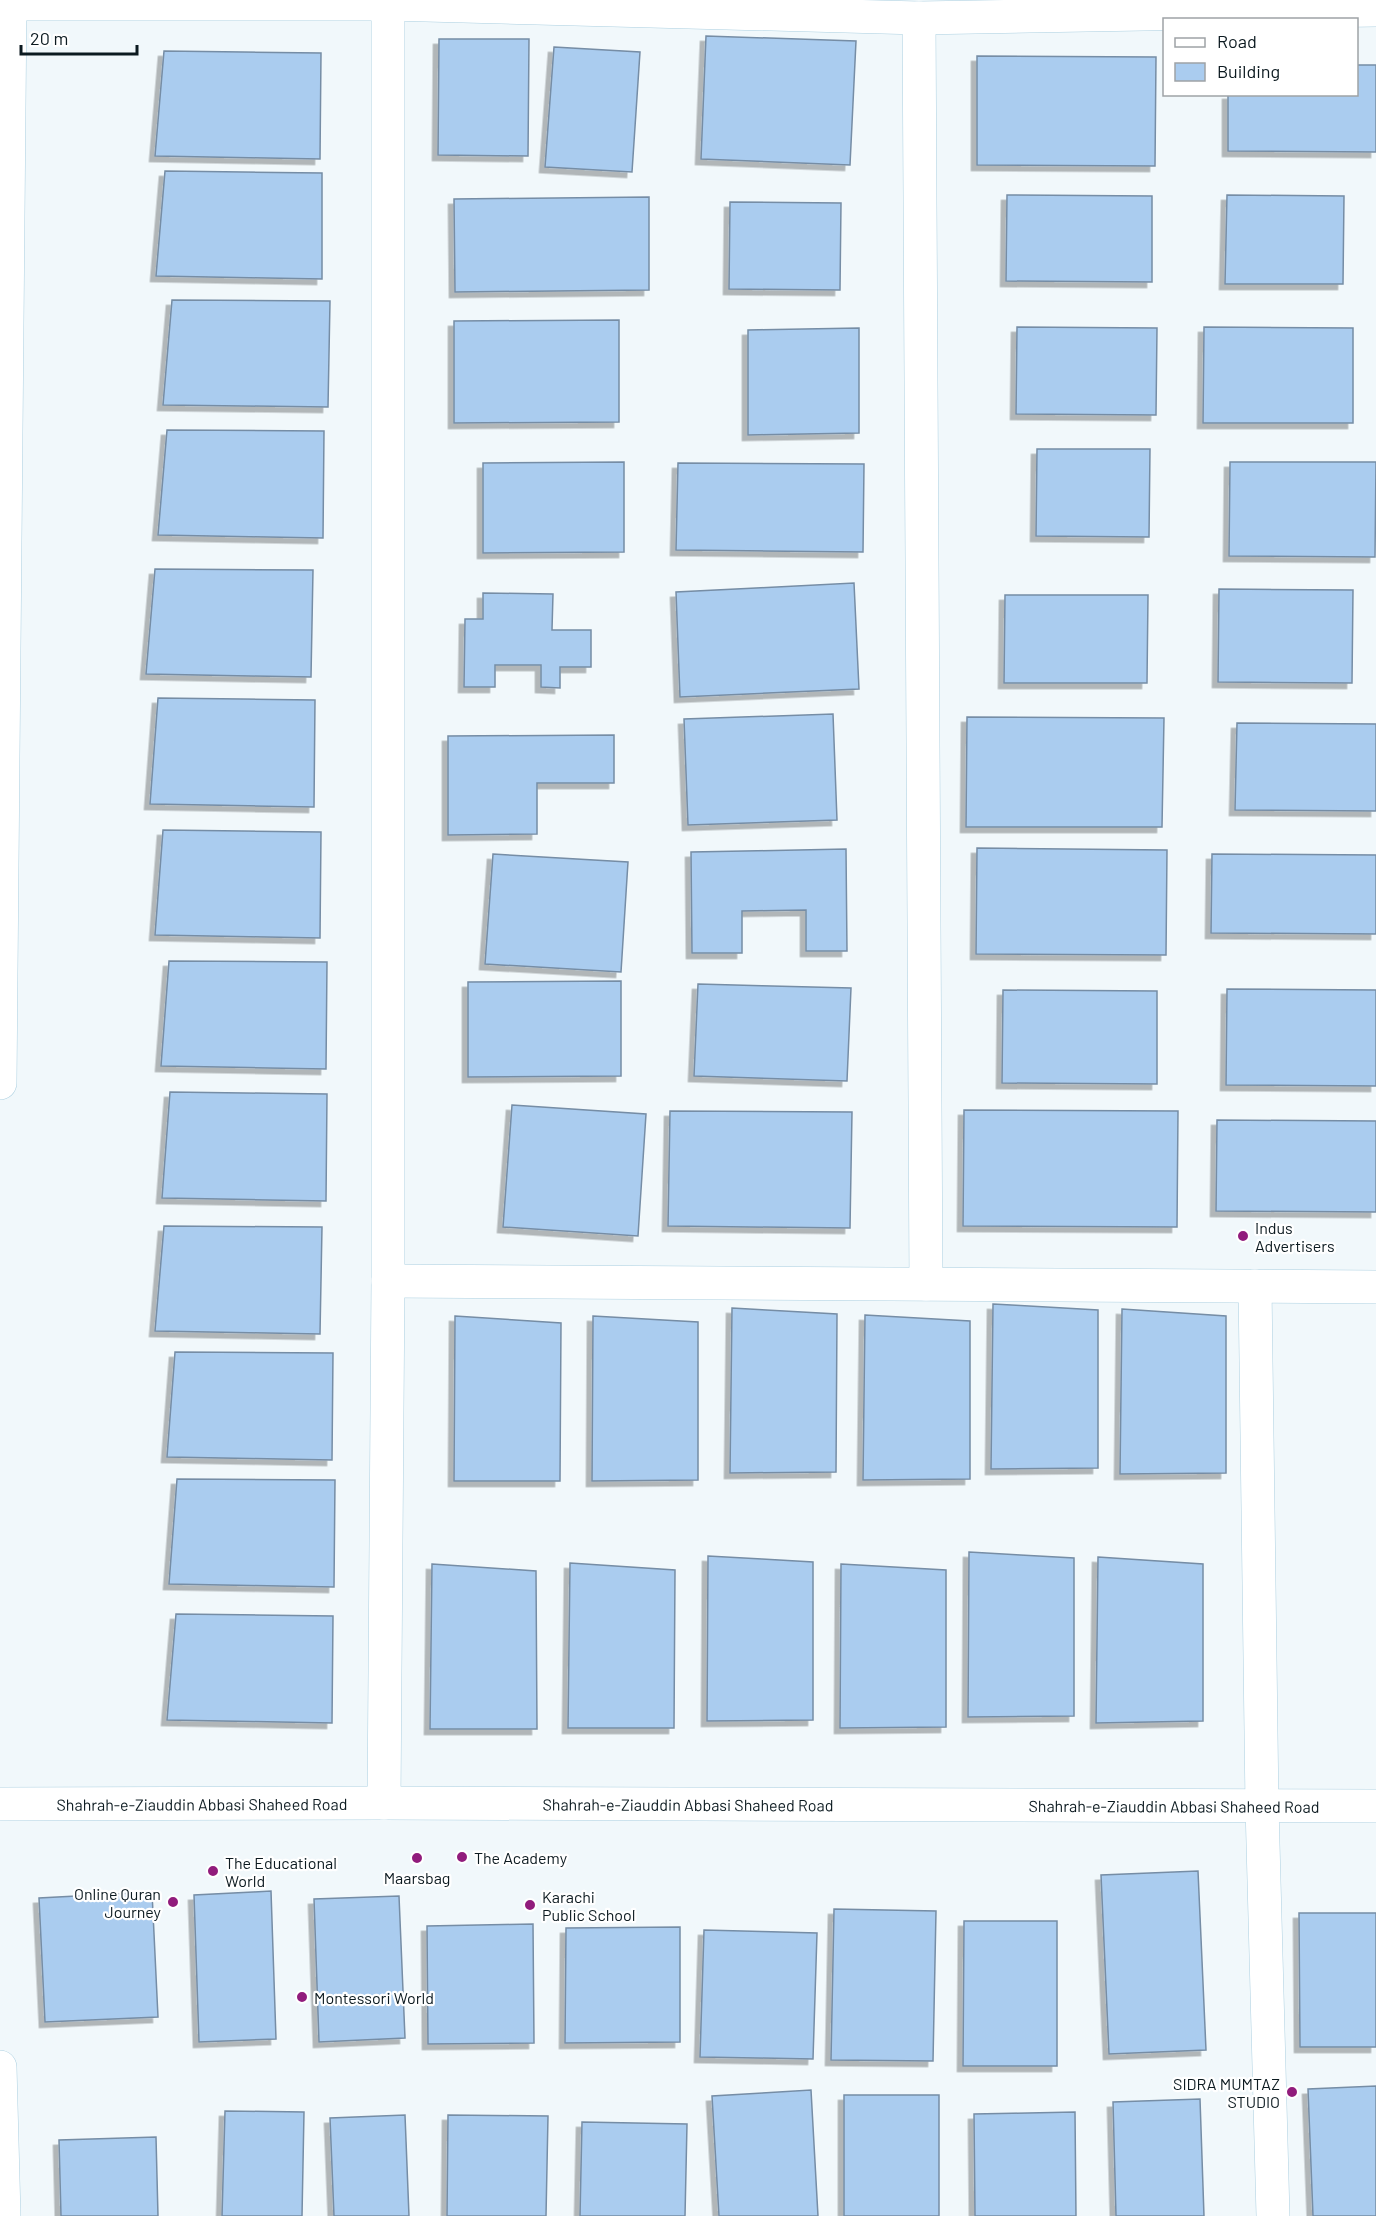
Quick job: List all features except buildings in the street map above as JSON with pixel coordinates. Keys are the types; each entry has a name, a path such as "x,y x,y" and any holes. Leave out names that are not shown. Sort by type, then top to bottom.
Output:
{"street":[{"path":"0,1083 7,3 388,4 919,18 1376,10"},
{"path":"384,1803 388,1281 388,4"},
{"path":"919,18 926,1284"},
{"path":"388,1281 1376,1287"},
{"path":"1255,1286 1262,1806 1273,2216"},
{"name":"Shahrah-e-Ziauddin Abbasi Shaheed Road","path":"0,1804 1376,1806"},
{"path":"0,2067 4,2216"}],"place":[{"name":"Indus Advertisers","path":"1243,1236"},
{"name":"The Academy","path":"462,1857"},
{"name":"Maarsbag","path":"417,1858"},
{"name":"The Educational World","path":"213,1871"},
{"name":"Online Quran Journey","path":"173,1902"},
{"name":"Karachi Public School","path":"530,1905"},
{"name":"Montessori World","path":"302,1997"},
{"name":"SIDRA MUMTAZ STUDIO","path":"1292,2092"}]}
